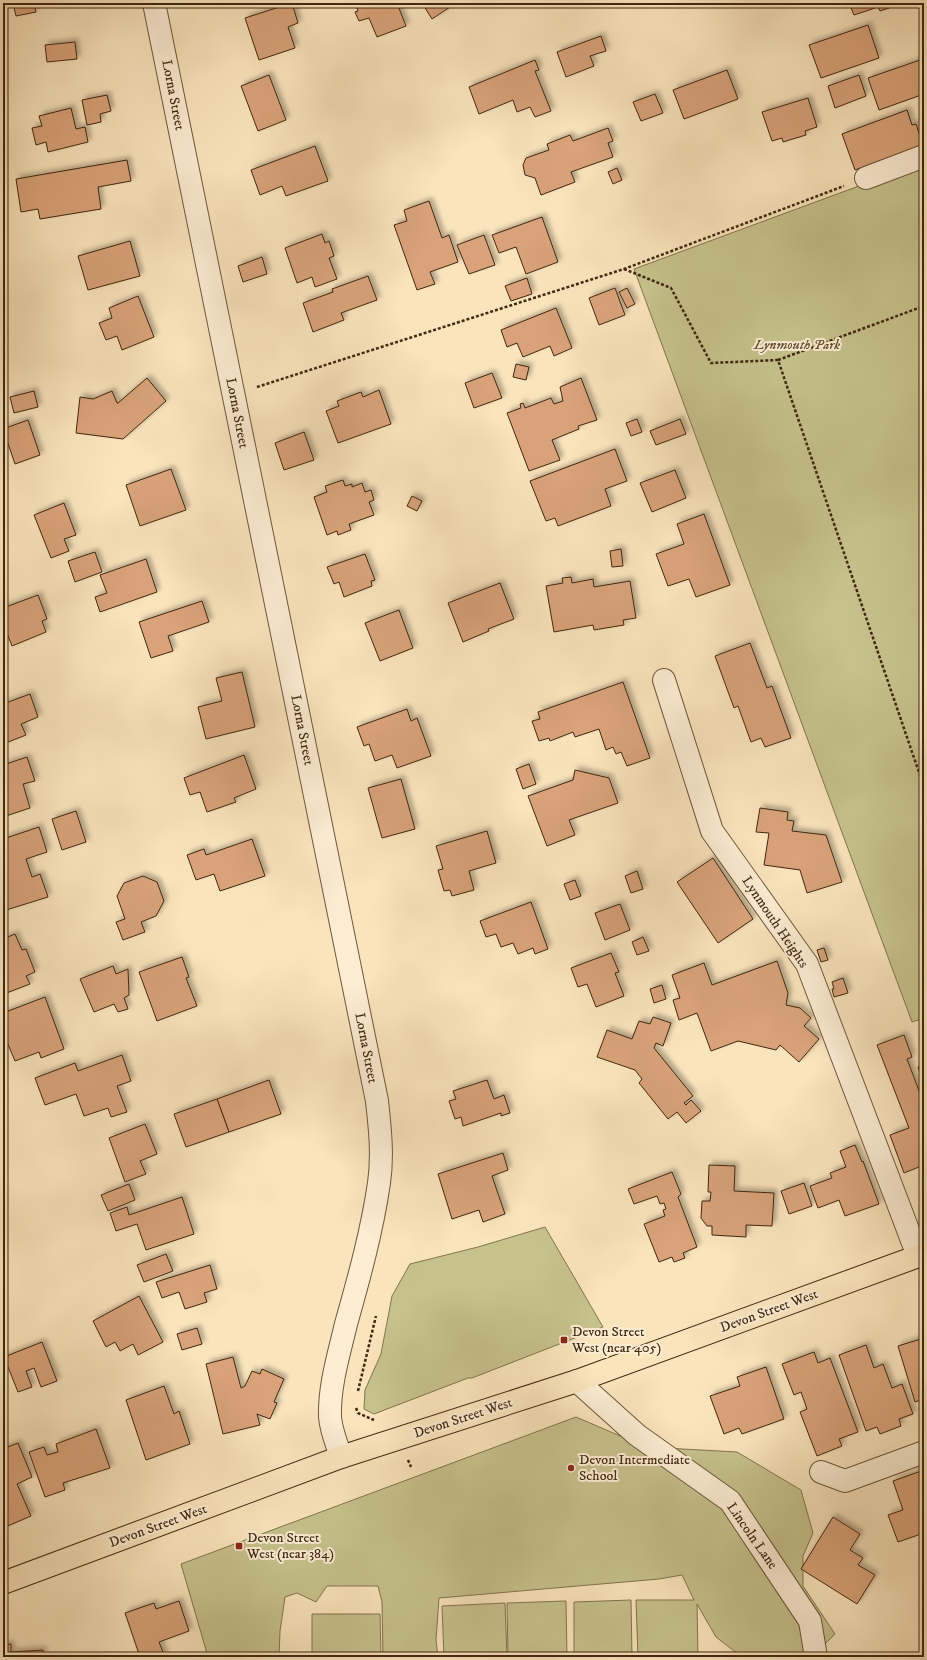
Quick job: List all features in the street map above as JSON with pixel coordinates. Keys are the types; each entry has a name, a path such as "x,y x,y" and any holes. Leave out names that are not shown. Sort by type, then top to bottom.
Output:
{"main road":[{"name":"Devon Street West","path":"3,1583 342,1457 577,1381 921,1255"}],"street":[{"name":"Lorna Street","path":"154,3 377,1101 381,1140 380,1182 369,1237 336,1365 331,1396 330,1417 334,1436 342,1457"},
{"path":"866,178 924,156"},
{"name":"Lynmouth Heights","path":"664,680 712,831 806,964 921,1255"},
{"name":"Lincoln Lane","path":"577,1381 637,1435 730,1501 810,1621 816,1657"},
{"path":"821,1472 845,1481 924,1452"}],"path":[{"path":"234,395 624,269 866,178"},
{"path":"624,269 671,288 711,363 778,360 924,306"},
{"path":"778,360 924,787"},
{"path":"351,1306 377,1312 356,1397"},
{"path":"354,1404 358,1413 380,1422"}],"green space":[{"name":"Lynmouth Park","path":"924,162 924,1018 912,1022 634,269"},
{"path":"545,1227 603,1327 374,1414 364,1409 365,1390 381,1354 392,1296 410,1264 478,1247"},
{"name":"Devon Intermediate School","path":"576,1417 646,1447 737,1452 801,1490 813,1533 803,1556 803,1586 835,1634 812,1657 742,1657 716,1637 697,1604 698,1657 638,1657 636,1600 694,1600 682,1575 659,1579 439,1598 436,1640 438,1657 383,1657 382,1602 378,1586 327,1586 316,1602 297,1593 285,1597 280,1631 279,1657 208,1657 181,1564"},
{"path":"631,1600 632,1657 574,1657 574,1602"},
{"path":"566,1601 567,1657 508,1657 507,1603"},
{"path":"505,1603 507,1657 444,1657 442,1606"},
{"path":"312,1614 380,1614 381,1657 312,1657"}],"building":[{"path":"13,3 34,3 36,12 16,16"},
{"path":"292,3 298,23 288,27 295,48 259,60 245,18"},
{"path":"355,3 397,3 406,26 377,37 369,18 359,21 355,12 358,11"},
{"path":"422,3 456,3 432,19"},
{"path":"849,3 891,3 892,7 880,11 878,7 854,15"},
{"path":"868,25 879,58 821,78 809,45"},
{"path":"601,36 606,51 590,56 594,66 566,77 557,52"},
{"path":"75,42 77,59 47,62 45,45"},
{"path":"535,60 539,70 535,71 551,111 535,117 530,107 517,112 513,100 479,114 469,87"},
{"path":"920,60 924,71 922,75 924,79 924,94 879,110 868,78"},
{"path":"727,70 738,99 684,119 673,90"},
{"path":"269,75 286,120 258,131 241,86"},
{"path":"859,75 866,96 835,108 828,86"},
{"path":"655,94 663,113 641,121 633,102"},
{"path":"107,95 111,111 100,114 101,122 87,125 82,100"},
{"path":"808,98 817,127 805,131 806,135 783,142 782,138 772,141 762,112"},
{"path":"71,108 76,129 85,127 88,142 48,152 46,142 36,145 32,128 42,126 39,116"},
{"path":"907,110 912,125 916,124 921,139 924,138 924,150 922,145 855,170 842,134"},
{"path":"608,128 613,141 608,143 613,157 571,172 575,182 541,195 535,178 525,175 523,165 526,158 549,150 547,144 570,135 573,141"},
{"path":"315,146 328,181 286,196 282,186 260,195 251,170"},
{"path":"127,160 131,181 98,187 101,209 40,219 38,209 21,212 16,179"},
{"path":"617,168 622,180 613,184 608,172"},
{"path":"429,201 442,238 449,235 458,262 430,272 435,284 417,290 394,225 407,221 404,210"},
{"path":"542,217 558,262 526,274 516,247 499,253 492,235"},
{"path":"322,234 325,243 329,241 334,256 329,258 337,279 315,287 312,277 297,283 285,248"},
{"path":"484,235 495,265 469,274 457,245"},
{"path":"130,241 140,276 88,290 78,256"},
{"path":"262,257 267,274 243,282 238,266"},
{"path":"368,276 377,300 341,313 344,320 313,332 303,303 333,292 332,289"},
{"path":"527,278 532,294 511,301 505,286"},
{"path":"615,288 625,315 599,325 589,298"},
{"path":"627,288 635,304 627,308 619,292"},
{"path":"138,296 154,337 122,350 117,336 106,340 99,323 112,318 109,308"},
{"path":"556,308 572,348 554,356 550,346 523,357 517,343 507,347 501,330"},
{"path":"516,364 529,367 526,380 513,377"},
{"path":"492,373 502,398 474,408 465,383"},
{"path":"147,378 166,401 123,439 76,433 80,397 93,399 112,391 118,403"},
{"path":"581,378 597,420 578,426 579,429 552,440 560,460 529,471 507,413 521,408 520,404 523,403 525,408 551,398 554,404 563,401 560,387"},
{"path":"379,390 391,424 338,443 326,411 339,406 337,401 361,392 363,397"},
{"path":"34,391 38,407 14,413 10,397"},
{"path":"637,419 642,432 631,436 626,423"},
{"path":"680,419 686,434 656,445 650,431"},
{"path":"28,420 40,455 15,464 3,429"},
{"path":"304,432 314,460 284,470 275,443"},
{"path":"615,449 627,481 605,489 611,506 558,526 555,518 546,521 530,481"},
{"path":"171,469 186,510 140,526 126,485"},
{"path":"675,470 686,498 652,512 640,483"},
{"path":"343,480 345,486 352,484 352,487 362,483 365,492 371,490 374,500 369,502 374,515 349,524 351,530 338,535 337,531 327,535 314,497 327,492 325,486"},
{"path":"412,496 422,501 417,511 407,506"},
{"path":"64,503 76,535 64,539 69,551 51,558 34,515"},
{"path":"704,514 730,585 696,597 689,579 668,586 656,554 684,544 677,524"},
{"path":"621,549 623,566 612,567 610,551"},
{"path":"95,552 102,572 75,582 68,561"},
{"path":"365,554 375,580 371,581 372,586 344,597 339,582 334,584 327,567"},
{"path":"146,559 157,592 100,612 95,597 107,593 100,575"},
{"path":"571,577 572,583 593,579 594,587 630,581 636,618 623,620 624,625 594,630 593,625 554,632 546,586 563,583 562,578"},
{"path":"500,583 514,619 488,629 489,631 463,642 448,603"},
{"path":"38,595 47,619 42,621 46,632 12,646 3,623 3,608"},
{"path":"202,601 209,622 168,636 173,651 151,658 139,622"},
{"path":"399,610 413,648 380,661 365,623"},
{"path":"750,643 767,688 772,686 791,738 765,747 761,738 751,742 738,706 734,708 715,656"},
{"path":"242,672 255,727 206,739 198,707 222,701 216,678"},
{"path":"623,682 650,758 627,766 621,752 616,754 613,747 606,750 599,729 575,737 573,732 550,741 549,738 539,741 532,721 540,719 538,712"},
{"path":"30,694 38,717 21,724 26,735 3,744 3,704"},
{"path":"407,709 411,721 417,718 431,756 397,768 392,755 375,761 369,744 364,746 357,727"},
{"path":"244,755 256,789 234,798 236,802 207,812 200,792 190,795 184,778"},
{"path":"27,757 35,781 23,784 30,808 3,817 3,765"},
{"path":"529,764 536,784 523,789 516,769"},
{"path":"575,770 609,778 618,803 569,820 575,835 547,846 528,796 573,780"},
{"path":"401,779 415,829 382,838 368,788"},
{"path":"760,808 788,812 787,820 794,821 792,831 826,835 842,882 807,893 800,870 764,865 769,833 756,832"},
{"path":"76,811 86,842 62,850 52,819"},
{"path":"39,827 47,852 26,859 32,877 40,874 48,897 3,911 3,839"},
{"path":"487,831 496,863 469,871 474,890 452,896 450,890 444,891 438,870 443,869 436,846"},
{"path":"252,839 265,876 220,891 214,874 196,880 187,855 204,849 206,855"},
{"path":"713,858 753,919 718,943 677,882"},
{"path":"637,871 643,889 631,893 625,876"},
{"path":"143,876 157,882 164,901 156,916 141,922 145,932 123,940 116,922 125,919 117,896 124,883"},
{"path":"575,880 581,896 570,900 564,884"},
{"path":"531,902 548,949 535,954 533,948 518,954 513,943 501,947 496,934 486,937 480,921"},
{"path":"620,904 630,930 605,940 595,913"},
{"path":"15,934 22,950 26,949 35,972 26,976 30,984 4,994 3,939"},
{"path":"643,937 649,951 637,955 632,942"},
{"path":"824,948 828,960 821,962 817,950"},
{"path":"611,953 619,972 615,973 624,996 596,1007 587,984 578,987 571,968"},
{"path":"182,957 189,977 186,978 197,1006 157,1021 139,972"},
{"path":"777,961 788,993 786,1005 800,1008 811,1018 804,1026 819,1039 799,1062 780,1045 776,1050 738,1041 711,1051 697,1013 679,1020 673,1000 680,998 672,975 704,963 712,985"},
{"path":"113,966 116,974 128,969 129,995 124,998 128,1009 118,1012 114,1004 94,1012 80,979"},
{"path":"843,978 848,993 834,997 832,982"},
{"path":"662,985 666,999 654,1003 650,989"},
{"path":"45,997 64,1049 41,1058 39,1052 15,1061 7,1042 3,1044 3,1013"},
{"path":"653,1017 671,1023 663,1046 656,1043 654,1048 693,1096 684,1103 686,1105 691,1100 701,1111 686,1123 677,1112 668,1119 639,1083 642,1079 635,1070 597,1057 607,1030 632,1039 639,1021 650,1024"},
{"path":"904,1035 912,1057 907,1059 924,1104 924,1165 904,1173 890,1135 909,1128 877,1045"},
{"path":"122,1055 131,1081 117,1086 127,1112 111,1117 108,1108 84,1116 76,1094 45,1105 35,1078 75,1063 78,1071"},
{"path":"924,1065 924,1080 922,1080 918,1067"},
{"path":"269,1080 281,1114 229,1132 217,1099"},
{"path":"487,1080 494,1099 504,1095 510,1113 501,1116 501,1113 463,1126 461,1117 455,1119 449,1101 456,1099 453,1091"},
{"path":"217,1099 229,1132 186,1147 174,1114"},
{"path":"145,1124 157,1154 140,1161 146,1174 125,1182 109,1138"},
{"path":"855,1145 862,1162 863,1161 879,1204 845,1216 839,1200 818,1208 810,1186 832,1178 830,1173 846,1167 840,1151"},
{"path":"503,1153 508,1170 492,1176 505,1214 483,1222 479,1210 452,1219 438,1174"},
{"path":"709,1165 735,1166 734,1191 774,1193 772,1226 746,1225 746,1237 712,1235 712,1226 707,1226 701,1218 702,1201 710,1201 711,1192 708,1192"},
{"path":"672,1172 681,1194 678,1197 697,1247 683,1253 685,1258 674,1262 672,1257 659,1262 644,1224 665,1216 663,1210 666,1209 664,1203 660,1204 657,1196 634,1204 628,1189"},
{"path":"804,1183 812,1206 789,1214 781,1191"},
{"path":"129,1184 135,1200 108,1211 101,1195"},
{"path":"182,1197 194,1234 146,1250 137,1224 116,1231 110,1213 127,1207 129,1215"},
{"path":"166,1254 173,1271 144,1282 137,1265"},
{"path":"210,1265 217,1289 204,1293 207,1302 185,1309 179,1292 162,1298 156,1282"},
{"path":"139,1296 163,1342 138,1355 133,1344 120,1351 115,1342 106,1347 93,1321"},
{"path":"197,1328 202,1344 182,1350 177,1334"},
{"path":"924,1338 924,1399 915,1402 898,1346"},
{"path":"42,1342 57,1381 41,1387 34,1368 26,1371 32,1387 18,1392 4,1357"},
{"path":"866,1345 874,1368 883,1364 892,1388 902,1384 913,1414 899,1419 901,1426 880,1434 877,1427 866,1431 839,1355"},
{"path":"814,1352 818,1363 830,1358 858,1432 839,1439 842,1446 817,1456 800,1412 807,1409 801,1392 794,1395 782,1364"},
{"path":"233,1357 241,1388 245,1386 252,1371 260,1374 262,1369 284,1379 274,1402 277,1403 270,1419 257,1414 260,1425 223,1434 206,1364"},
{"path":"766,1367 784,1419 742,1434 739,1428 724,1434 710,1396 740,1386 737,1377"},
{"path":"164,1386 174,1414 179,1411 190,1444 146,1460 126,1400"},
{"path":"96,1429 110,1468 63,1483 65,1490 45,1497 29,1452 44,1447 47,1455 58,1452 56,1444"},
{"path":"18,1443 32,1477 17,1484 31,1516 3,1528 3,1449"},
{"path":"924,1470 924,1533 898,1542 888,1515 903,1510 893,1481"},
{"path":"833,1517 860,1534 850,1550 863,1558 858,1565 875,1575 857,1604 801,1569"},
{"path":"179,1601 189,1631 159,1642 165,1657 140,1657 125,1613 154,1603 156,1609"},
{"path":"11,1644 11,1652 43,1650 43,1657 9,1657 9,1655 3,1655 3,1645"}],"place":[{"name":"Devon Street West (near 405)","path":"564,1340"},
{"name":"Devon Intermediate School","path":"571,1468"},
{"name":"Devon Street West (near 384)","path":"239,1546"}]}
